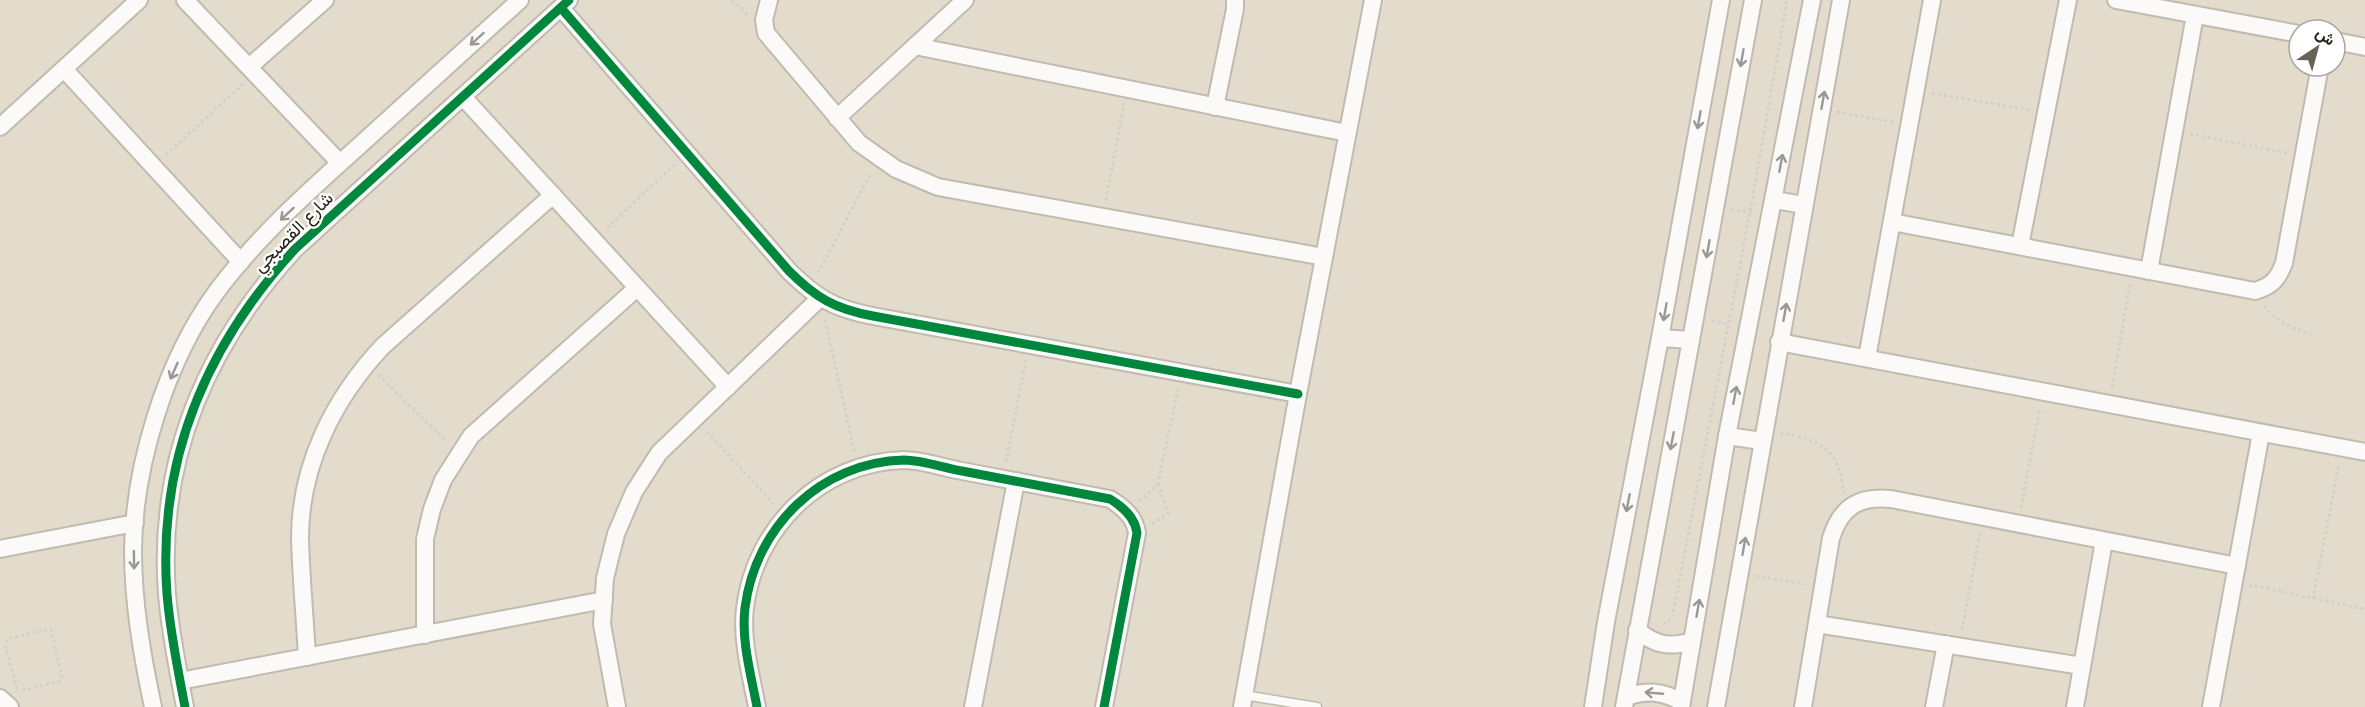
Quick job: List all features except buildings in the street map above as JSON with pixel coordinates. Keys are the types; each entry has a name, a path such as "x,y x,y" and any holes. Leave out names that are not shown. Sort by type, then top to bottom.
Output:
{"street":[{"path":"0,127 139,0"},
{"path":"185,0 340,163"},
{"path":"252,70 325,0"},
{"name":"شارع القصبجي","path":"153,707 134,594 135,524 144,458 157,413 192,332 216,293 268,231 520,0"},
{"path":"769,0 764,20 766,33 859,143 896,170 938,187 1324,257"},
{"path":"837,118 965,0"},
{"path":"1215,107 1235,0"},
{"path":"1243,701 1298,394 1373,0"},
{"path":"1593,707 1606,622 1721,0"},
{"path":"1625,702 1753,0"},
{"path":"1625,702 1639,692 1654,691 1669,694 1681,704 1727,436 1812,0"},
{"path":"1716,707 1841,0"},
{"path":"1867,358 1932,0"},
{"path":"2020,246 2068,0"},
{"path":"2116,0 2287,32"},
{"path":"565,4 686,153 814,294 849,312 1298,394"},
{"name":"شارع القصبجي","path":"185,707 167,594 168,520 176,468 186,427 219,350 267,280 295,249 565,4"},
{"path":"2141,269 2174,131 2195,15"},
{"path":"2347,43 2365,47"},
{"path":"915,46 1347,133"},
{"path":"64,69 241,261"},
{"path":"1892,222 2255,291 2269,287 2279,277 2284,263 2318,78"},
{"path":"463,97 728,387"},
{"path":"307,657 300,537 305,490 323,434 339,402 366,364 553,195"},
{"path":"1773,207 1804,205"},
{"path":"425,634 424,539 432,508 443,480 459,453 471,436 637,288"},
{"path":"617,707 602,624 605,578 616,534 634,492 659,453 728,387 814,294"},
{"path":"1660,338 1691,340"},
{"path":"1779,342 2365,452"},
{"path":"2211,707 2261,433"},
{"path":"1727,436 1763,436"},
{"path":"757,707 746,649 744,609 753,570 770,535 796,504 828,481 858,467 905,460 1110,500 1122,507 1131,518 1137,533 1104,707"},
{"path":"974,707 1009,480"},
{"path":"1803,707 1831,538 1836,523 1845,510 1859,501 1875,498 1982,517 2104,541 2235,574"},
{"path":"0,549 135,524"},
{"path":"2075,707 2104,541"},
{"path":"180,681 604,600"},
{"path":"1817,624 2082,666"},
{"path":"1637,630 1662,645 1677,646 1692,641"},
{"path":"1934,707 1953,645"},
{"path":"0,698 10,707"}],"lane":[{"path":"1243,701 1317,707"}],"path":[{"path":"1659,623 1666,624 1672,619 1750,212 1787,0"},
{"path":"154,166 252,70"},
{"path":"1103,217 1127,89"},
{"path":"1916,91 2046,113"},
{"path":"1821,109 1910,124"},
{"path":"2174,131 2303,156"},
{"path":"594,241 686,153"},
{"path":"858,467 814,294 879,158"},
{"path":"1715,208 1750,212 1773,207"},
{"path":"2109,404 2141,269"},
{"path":"2255,291 2264,307 2277,320 2294,329 2311,334"},
{"path":"1695,318 1748,328"},
{"path":"1009,480 1029,345"},
{"path":"366,364 459,453"},
{"path":"1122,507 1148,494 1158,483 1182,373"},
{"path":"2018,524 2043,392"},
{"path":"695,419 785,516"},
{"path":"1763,436 1810,439 1827,450 1841,470 1845,510"},
{"path":"2313,599 2342,448"},
{"path":"1137,533 1168,515 1158,483"},
{"path":"1953,645 1982,517"},
{"path":"1739,573 1823,586"},
{"path":"2235,574 2313,599 2365,609"},
{"path":"51,629 62,677 60,681 17,691 6,641 9,638 51,629"}],"cycle path":[{"path":"185,707 168,608 166,544 170,497 180,451 194,407 213,365 236,325 295,249 569,0"},
{"path":"561,8 789,271 827,301 848,310 873,316 1298,394"},
{"path":"757,707 747,658 744,620 751,578 762,551 778,526 797,504 820,486 846,473 874,464 904,460 1110,499 1128,513 1137,533 1104,707"}]}
